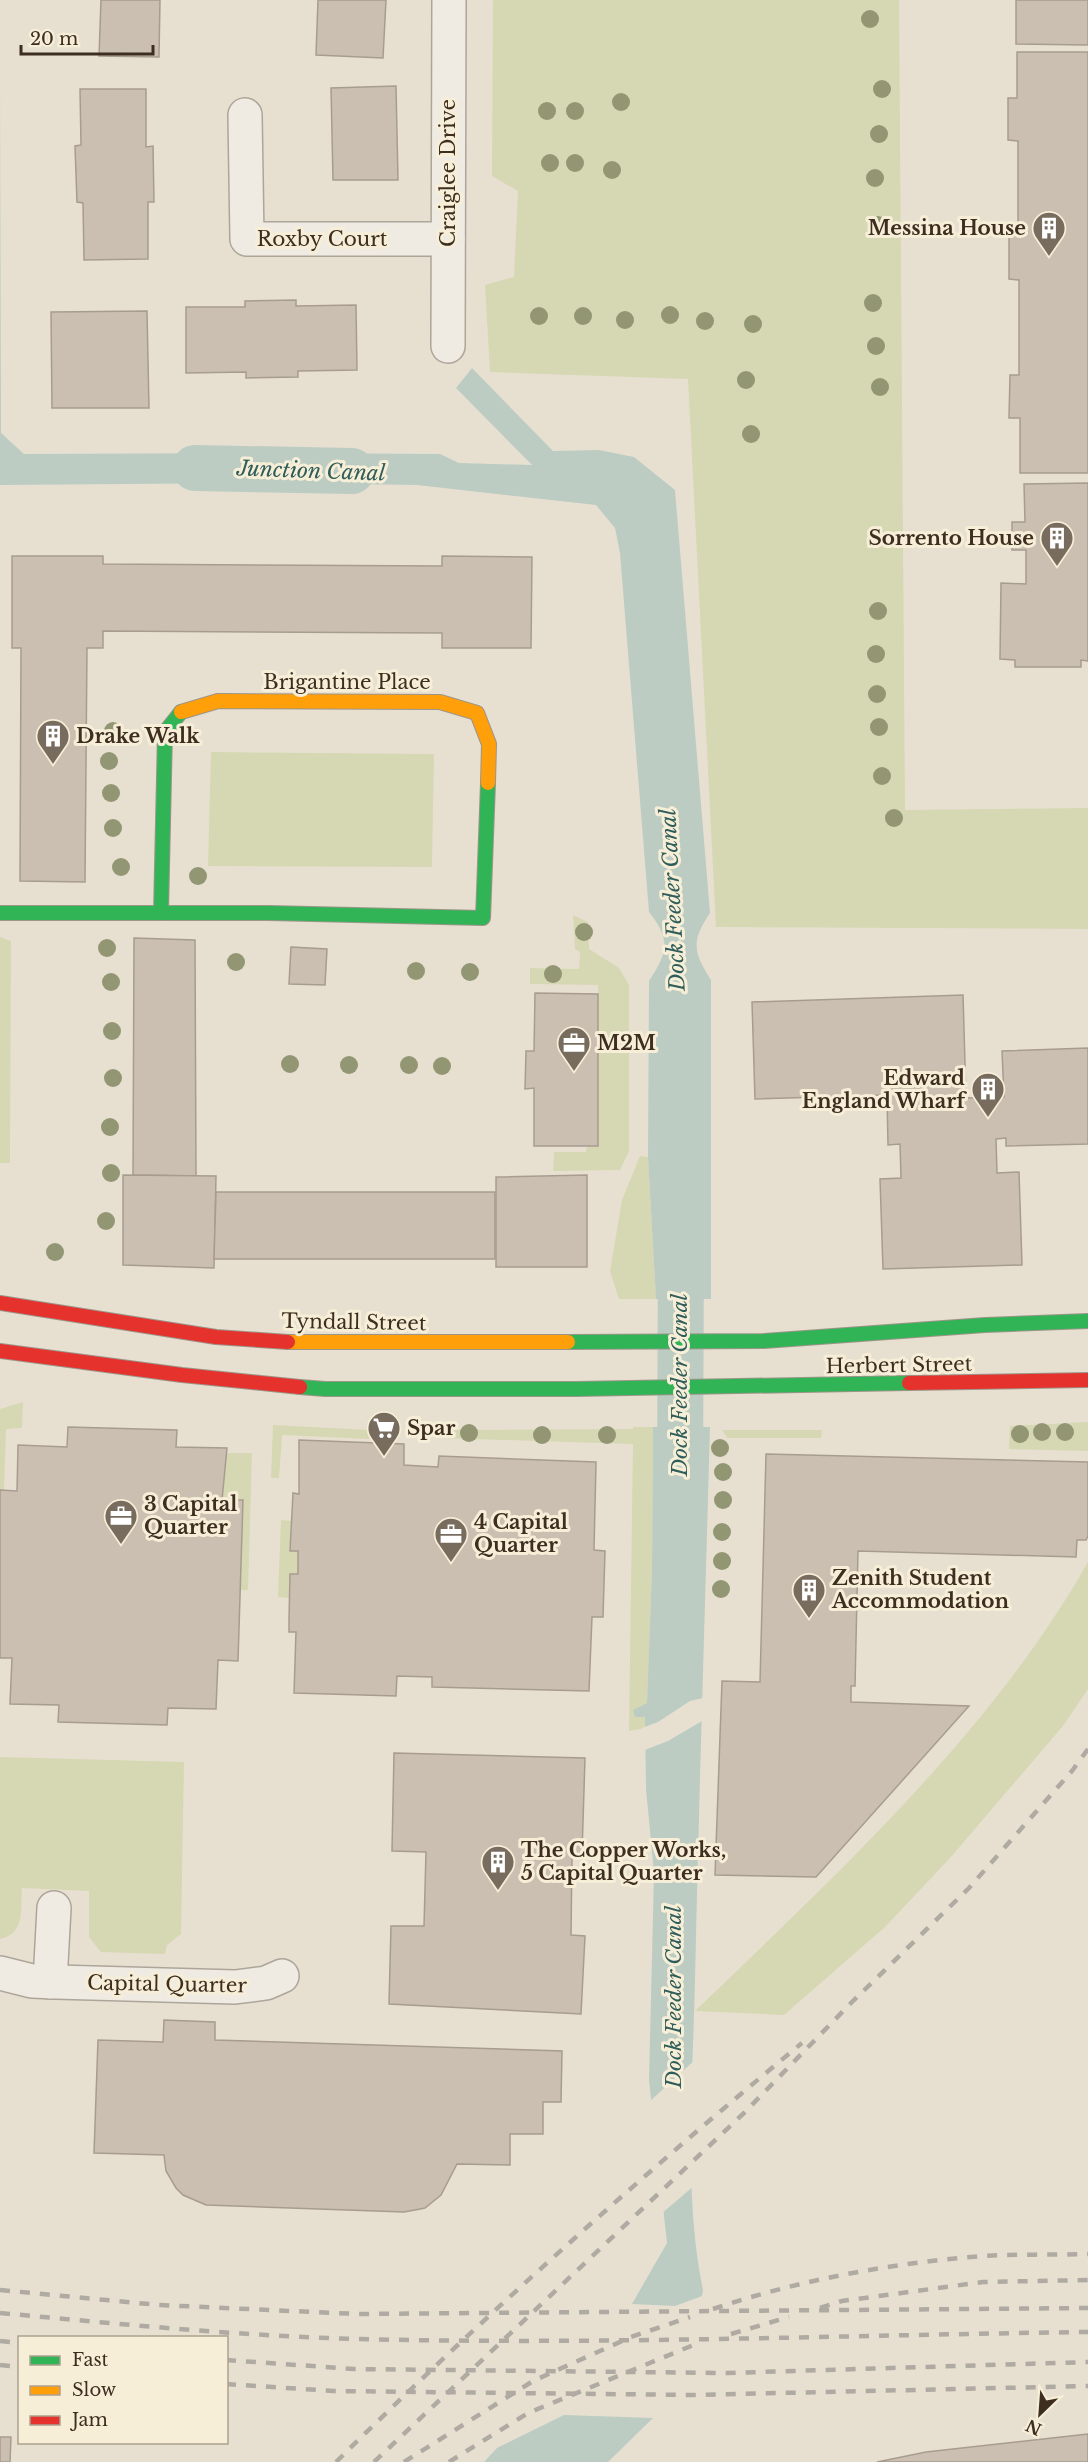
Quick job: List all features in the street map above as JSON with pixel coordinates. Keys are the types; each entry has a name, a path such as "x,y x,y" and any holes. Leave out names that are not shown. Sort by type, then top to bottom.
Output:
{"street":[{"name":"Craiglee Drive","path":"448,346 449,0"},
{"name":"Roxby Court","path":"245,115 247,239 448,239"},
{"name":"Brigantine Place","path":"0,913 161,913 269,913 483,918 489,744 477,713 440,702 218,701 182,711 165,732 161,913"},
{"name":"Tyndall Street","path":"0,1303 216,1336 309,1343 710,1342"},
{"name":"Herbert Street","path":"710,1342 1088,1321"},
{"name":"Herbert Street","path":"0,1351 182,1375 314,1388 634,1389 1088,1380"},
{"path":"50,1982 54,1908"},
{"name":"Capital Quarter","path":"0,1973 50,1982 235,1987 266,1983 282,1976"}],"green space":[{"path":"493,0 899,0 905,810 1088,808 1088,929 716,927 688,379 490,372 485,285 514,277 518,191 492,176"},
{"path":"211,752 434,754 432,867 208,866"},
{"path":"573,915 588,922 589,949 619,968 629,985 629,1151 620,1170 553,1171 554,1152 586,1152 587,1146 598,1146 598,985 530,984 530,968 579,969 580,952 575,949"},
{"path":"0,937 11,941 10,1163 0,1163"},
{"path":"640,1156 648,1157 656,1299 619,1299 610,1271 622,1200"},
{"path":"23,1402 22,1428 6,1429 4,1491 0,1490 0,1409"},
{"path":"1088,1422 1088,1451 1009,1449 1010,1426"},
{"path":"273,1425 370,1430 369,1439 282,1435 279,1478 271,1478"},
{"path":"633,1427 653,1427 652,1570 647,1703 634,1710 645,1716 645,1728 629,1731 633,1444 440,1438 440,1430 633,1429"},
{"path":"722,1430 822,1430 821,1438 727,1438"},
{"path":"226,1453 252,1453 248,1590 240,1590 243,1500 222,1500"},
{"path":"281,1520 291,1521 290,1551 298,1551 298,1574 290,1575 289,1598 278,1597"},
{"path":"1088,1562 1088,1689 1063,1726 950,1858 885,1927 784,2015 695,2011 855,1855 958,1743 1006,1685 1049,1625"},
{"path":"0,1757 184,1762 181,1934 167,1945 165,1954 101,1952 89,1937 89,1891 22,1888 18,1926 14,1932 0,1939"}],"water":[{"path":"0,80 1,433 24,454 258,453 259,483 0,485"},
{"path":"472,368 553,451 599,450 634,457 675,490 710,913 700,931 697,946 701,962 711,980 711,1299 656,1299 648,1157 649,981 663,954 664,938 649,912 620,553 615,528 596,505 417,485 289,483 289,453 440,454 459,463 532,465 456,388"},
{"path":"653,1427 710,1427 691,2096 693,2215 703,2290 702,2296 675,2306 632,2304 667,2243 649,2080 654,1873 646,1789 645,1717 635,1717 633,1710 647,1703 652,1570"},
{"path":"564,2415 653,2418 608,2462 484,2462 497,2448"}],"pier":[{"path":"703,1698 702,1721 668,1741 642,1751 642,1728 658,1722 690,1701"},
{"path":"697,2058 695,2185 661,2214 648,2103"}],"building":[{"path":"101,0 160,0 159,57 99,56"},
{"path":"318,0 386,0 383,58 316,55"},
{"path":"1016,0 1088,0 1088,45 1016,44"},
{"name":"Messina House","path":"1017,52 1088,52 1088,473 1020,473 1020,418 1009,418 1010,375 1019,375 1019,280 1009,279 1009,236 1018,236 1018,141 1008,140 1008,98 1017,98"},
{"path":"396,86 398,180 333,180 331,88"},
{"path":"80,89 146,89 146,147 153,146 154,202 148,202 148,259 84,260 83,203 77,202 75,146 81,145"},
{"path":"296,300 296,306 356,305 357,370 298,371 298,377 246,378 246,372 186,373 186,307 245,307 245,301"},
{"path":"147,311 149,408 52,408 51,312"},
{"name":"Sorrento House","path":"1088,483 1088,661 1081,660 1081,667 1015,667 1015,660 1000,659 1001,583 1026,584 1026,550 1012,550 1012,522 1025,522 1024,484"},
{"name":"Drake Walk","path":"12,556 103,556 103,564 442,566 442,556 532,557 531,648 442,648 442,633 103,631 103,648 87,648 85,882 20,881 21,648 12,648"},
{"path":"134,938 195,940 196,1176 133,1175"},
{"path":"291,947 327,949 325,985 289,984"},
{"path":"535,993 598,994 598,1146 534,1146 534,1088 525,1089 526,1051 534,1051"},
{"name":"Edward England Wharf","path":"963,995 966,1098 1004,1097 1002,1051 1088,1048 1088,1144 1006,1146 1006,1138 996,1139 997,1173 1019,1172 1022,1265 883,1269 880,1179 901,1178 900,1144 888,1145 887,1095 755,1099 752,1002"},
{"path":"123,1175 216,1176 214,1268 123,1265"},
{"path":"587,1175 587,1267 496,1267 496,1177"},
{"path":"216,1192 495,1192 495,1259 214,1259"},
{"name":"3 Capital Quarter","path":"68,1427 177,1430 176,1447 227,1448 222,1500 243,1500 238,1661 218,1660 216,1709 168,1708 167,1725 58,1722 59,1705 10,1704 12,1658 0,1658 0,1490 17,1491 18,1445 67,1447"},
{"name":"4 Capital Quarter","path":"299,1440 404,1444 404,1465 438,1467 439,1456 596,1462 594,1550 605,1551 603,1617 592,1617 589,1691 432,1687 432,1677 397,1676 396,1696 294,1693 296,1632 289,1632 290,1574 298,1574 298,1551 290,1551 293,1493 299,1494"},
{"name":"Zenith Student Accommodation","path":"766,1454 1088,1462 1088,1536 1086,1540 1077,1540 1076,1557 858,1551 855,1686 851,1686 851,1702 969,1706 816,1877 715,1875 722,1681 760,1682"},
{"name":"The Copper Works, 5 Capital Quarter","path":"394,1753 585,1758 582,1854 572,1855 571,1935 585,1936 581,2014 389,2004 391,1926 424,1926 426,1852 392,1851"},
{"path":"164,2020 215,2022 215,2040 562,2051 561,2102 543,2102 543,2134 510,2134 510,2165 457,2164 441,2195 425,2208 404,2212 206,2205 183,2195 176,2188 166,2171 164,2155 94,2153 98,2040 163,2042"},
{"path":"1088,2434 1088,2462 877,2462 926,2452"},
{"path":"0,2437 11,2437 10,2462 0,2462"}],"waterway":[{"name":"Junction Canal","path":"195,468 352,471"},
{"name":"Dock Feeder Canal","path":"680,1491 681,1235"}],"railway":[{"path":"374,2462 744,2113 851,2003 969,1888 1072,1771 1088,1749"},
{"path":"336,2462 564,2247 802,2043"},
{"path":"713,2309 812,2281 914,2263 982,2256 1088,2254"},
{"path":"820,2308 842,2301 983,2282 1088,2280"},
{"path":"0,2290 159,2305 358,2314 1088,2308"},
{"path":"0,2313 225,2332 451,2341 1088,2332"},
{"path":"404,2462 533,2381 631,2337 690,2317"},
{"path":"731,2334 789,2317"},
{"path":"0,2341 18,2343"},
{"path":"449,2462 528,2413 696,2344"},
{"path":"228,2360 354,2369 727,2373 1088,2362"},
{"path":"0,2365 18,2367"},
{"path":"228,2384 334,2391 692,2395 1088,2386"}],"traffic: fast":[{"path":"161,913 165,732 181,712"},
{"path":"0,913 269,913 483,918 488,783"},
{"path":"568,1342 764,1341 985,1325 1088,1321"},
{"path":"300,1387 325,1389 576,1389 909,1383"}],"traffic: slow":[{"path":"181,712 218,701 440,702 477,713 489,744 488,783"},
{"path":"288,1342 568,1342"}],"traffic: jam":[{"path":"0,1303 216,1337 288,1342"},
{"path":"0,1351 182,1375 300,1387"},
{"path":"909,1383 1088,1380"}],"place":[{"name":"Messina House","path":"1049,257"},
{"name":"Sorrento House","path":"1057,567"},
{"name":"Drake Walk","path":"53,765"},
{"name":"M2M","path":"574,1072"},
{"name":"Edward England Wharf","path":"988,1118"},
{"name":"Spar","path":"384,1457"},
{"name":"3 Capital Quarter","path":"121,1545"},
{"name":"4 Capital Quarter","path":"451,1563"},
{"name":"Zenith Student Accommodation","path":"809,1619"},
{"name":"The Copper Works, 5 Capital Quarter","path":"498,1891"}]}
